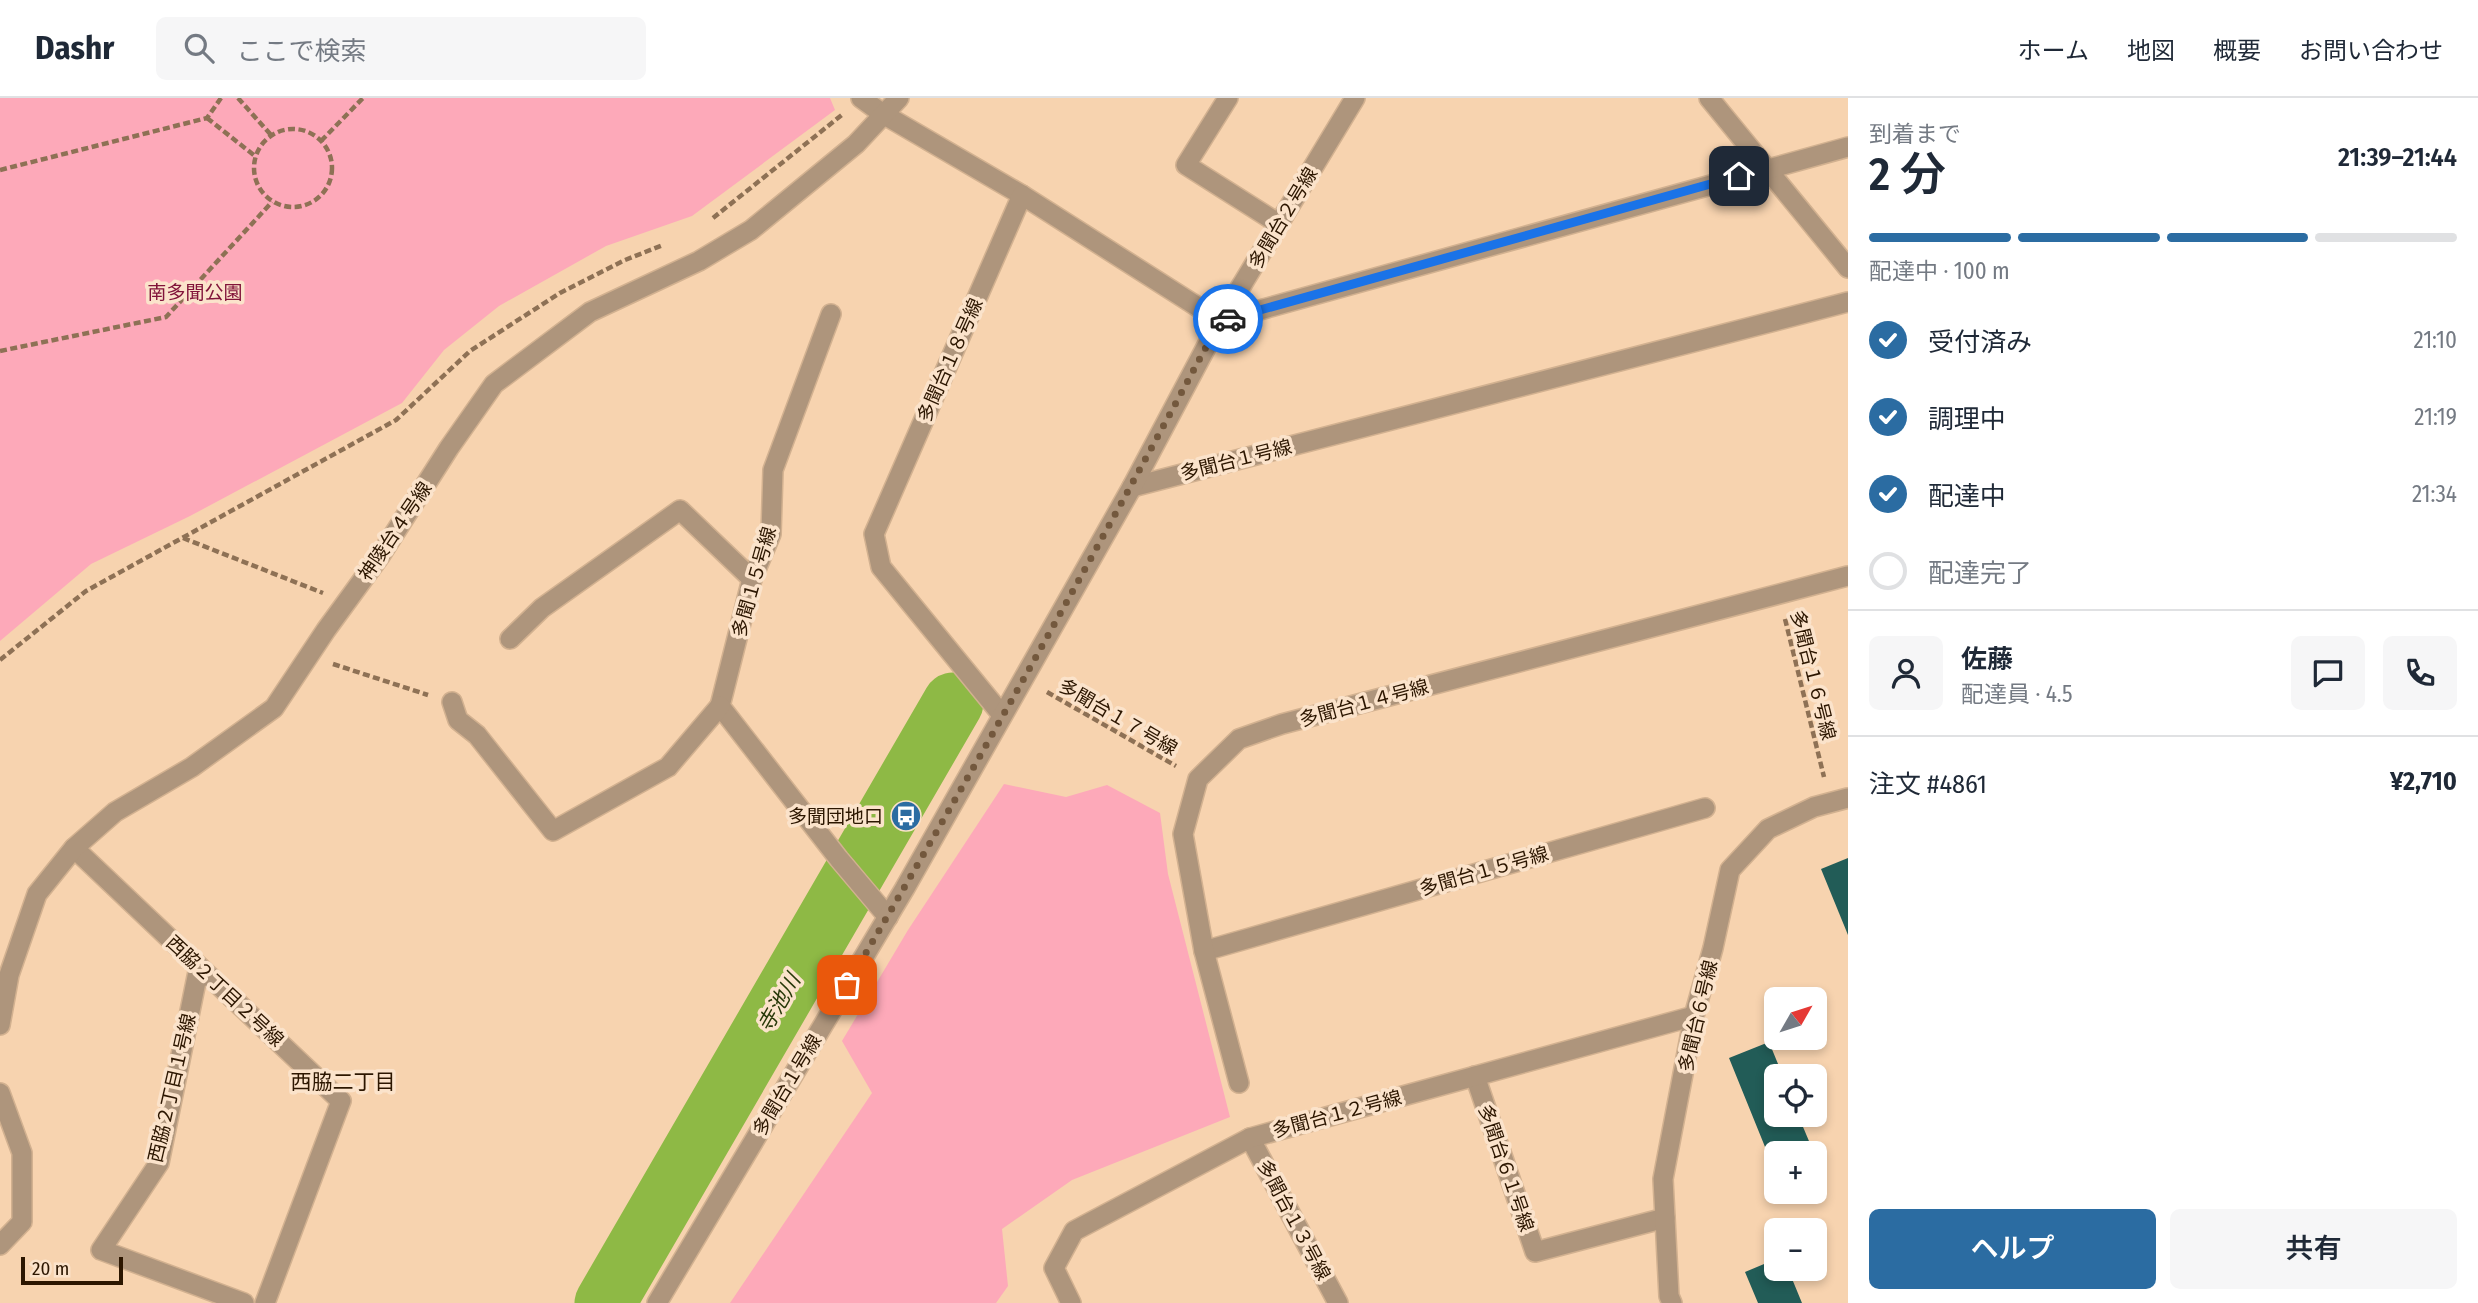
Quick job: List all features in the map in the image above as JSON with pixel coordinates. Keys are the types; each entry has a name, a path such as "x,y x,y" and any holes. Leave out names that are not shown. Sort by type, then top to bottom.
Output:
{"street":[{"path":"862,98 883,114 1022,195 1220,321 1848,147"},
{"name":"神陵台４号線","path":"0,1025 9,975 37,894 74,848 115,812 192,767 274,708 380,556 449,448 494,384 590,312 699,261 751,230 856,144 899,98"},
{"path":"1228,98 1186,165 1279,223"},
{"name":"多聞台２号線","path":"1132,487 1220,321 1355,98"},
{"path":"1709,98 1848,268"},
{"name":"多聞台１８号線","path":"1002,715 881,568 874,534 1022,195"},
{"name":"多聞台１号線","path":"657,1303 888,917 1132,487 1848,302"},
{"name":"多聞１５号線","path":"720,706 752,579 771,534 773,470 831,314"},
{"path":"510,639 542,608 680,510 752,579"},
{"name":"多聞台１４号線","path":"1198,779 1239,738 1282,724 1848,576"},
{"path":"452,702 458,720 477,735 553,831 668,767 720,706 839,859 888,917"},
{"path":"1198,779 1184,834 1205,951 1239,1083"},
{"name":"多聞台６号線","path":"1672,1303 1669,1296 1663,1180 1694,1016 1713,948 1730,870 1768,829 1814,807 1839,800"},
{"name":"多聞台１５号線","path":"1205,951 1705,808"},
{"name":"西脇２丁目２号線","path":"74,848 341,1101 265,1303"},
{"name":"西脇２丁目１号線","path":"199,967 159,1164 100,1250 244,1303"},
{"name":"多聞台１２号線","path":"1071,1303 1054,1268 1074,1231 1250,1138 1694,1016"},
{"name":"多聞台６１号線","path":"1475,1076 1535,1252 1665,1218"},
{"path":"0,1093 22,1153 22,1222 0,1245"},
{"name":"多聞台１３号線","path":"1250,1138 1338,1303"}],"path":[{"path":"0,170 206,118 221,98"},
{"path":"238,98 271,135"},
{"path":"321,141 363,98"},
{"path":"706,224 862,98"},
{"path":"206,118 255,156"},
{"path":"297,129 310,133 321,141 332,163 332,176 320,198 309,205 284,207 272,202 262,193 253,169 255,156 271,135 297,129"},
{"path":"0,351 166,317 272,202"},
{"path":"0,660 86,591 396,420 470,351 560,293 625,260 672,242"},
{"path":"183,538 346,602"},
{"name":"多聞台１６号線","path":"1779,594 1839,800"},
{"path":"309,656 452,702"},
{"name":"多聞台１７号線","path":"1023,678 1198,779"}],"green space":[{"name":"南多聞公園","path":"0,98 830,98 835,110 692,216 606,246 499,306 444,350 402,403 190,516 91,564 0,641"},
{"path":"1004,784 1066,797 1107,785 1160,813 1168,874 1230,1117 1072,1180 1002,1229 1008,1286 996,1303 730,1303 872,1093 842,1041 908,930"}],"building":[{"path":"1848,858 1848,935 1821,869"},
{"path":"1764,1044 1764,1050 1772,1050 1778,1064 1764,1064 1764,1127 1803,1127 1809,1141 1764,1141 1764,1144 1729,1058"},
{"path":"1764,1264 1764,1281 1793,1281 1802,1303 1758,1303 1745,1272"}],"waterway":[{"name":"寺池川","path":"605,1303 953,703"}],"way so far":[{"path":"847,985 905,888 1132,487 1220,321 1228,319"}],"place":[{"name":"多聞団地口","path":"906,816"}],"district":[{"name":"西脇二丁目","path":"343,1082"}],"route":[{"path":"1228,319 1739,176"}]}
